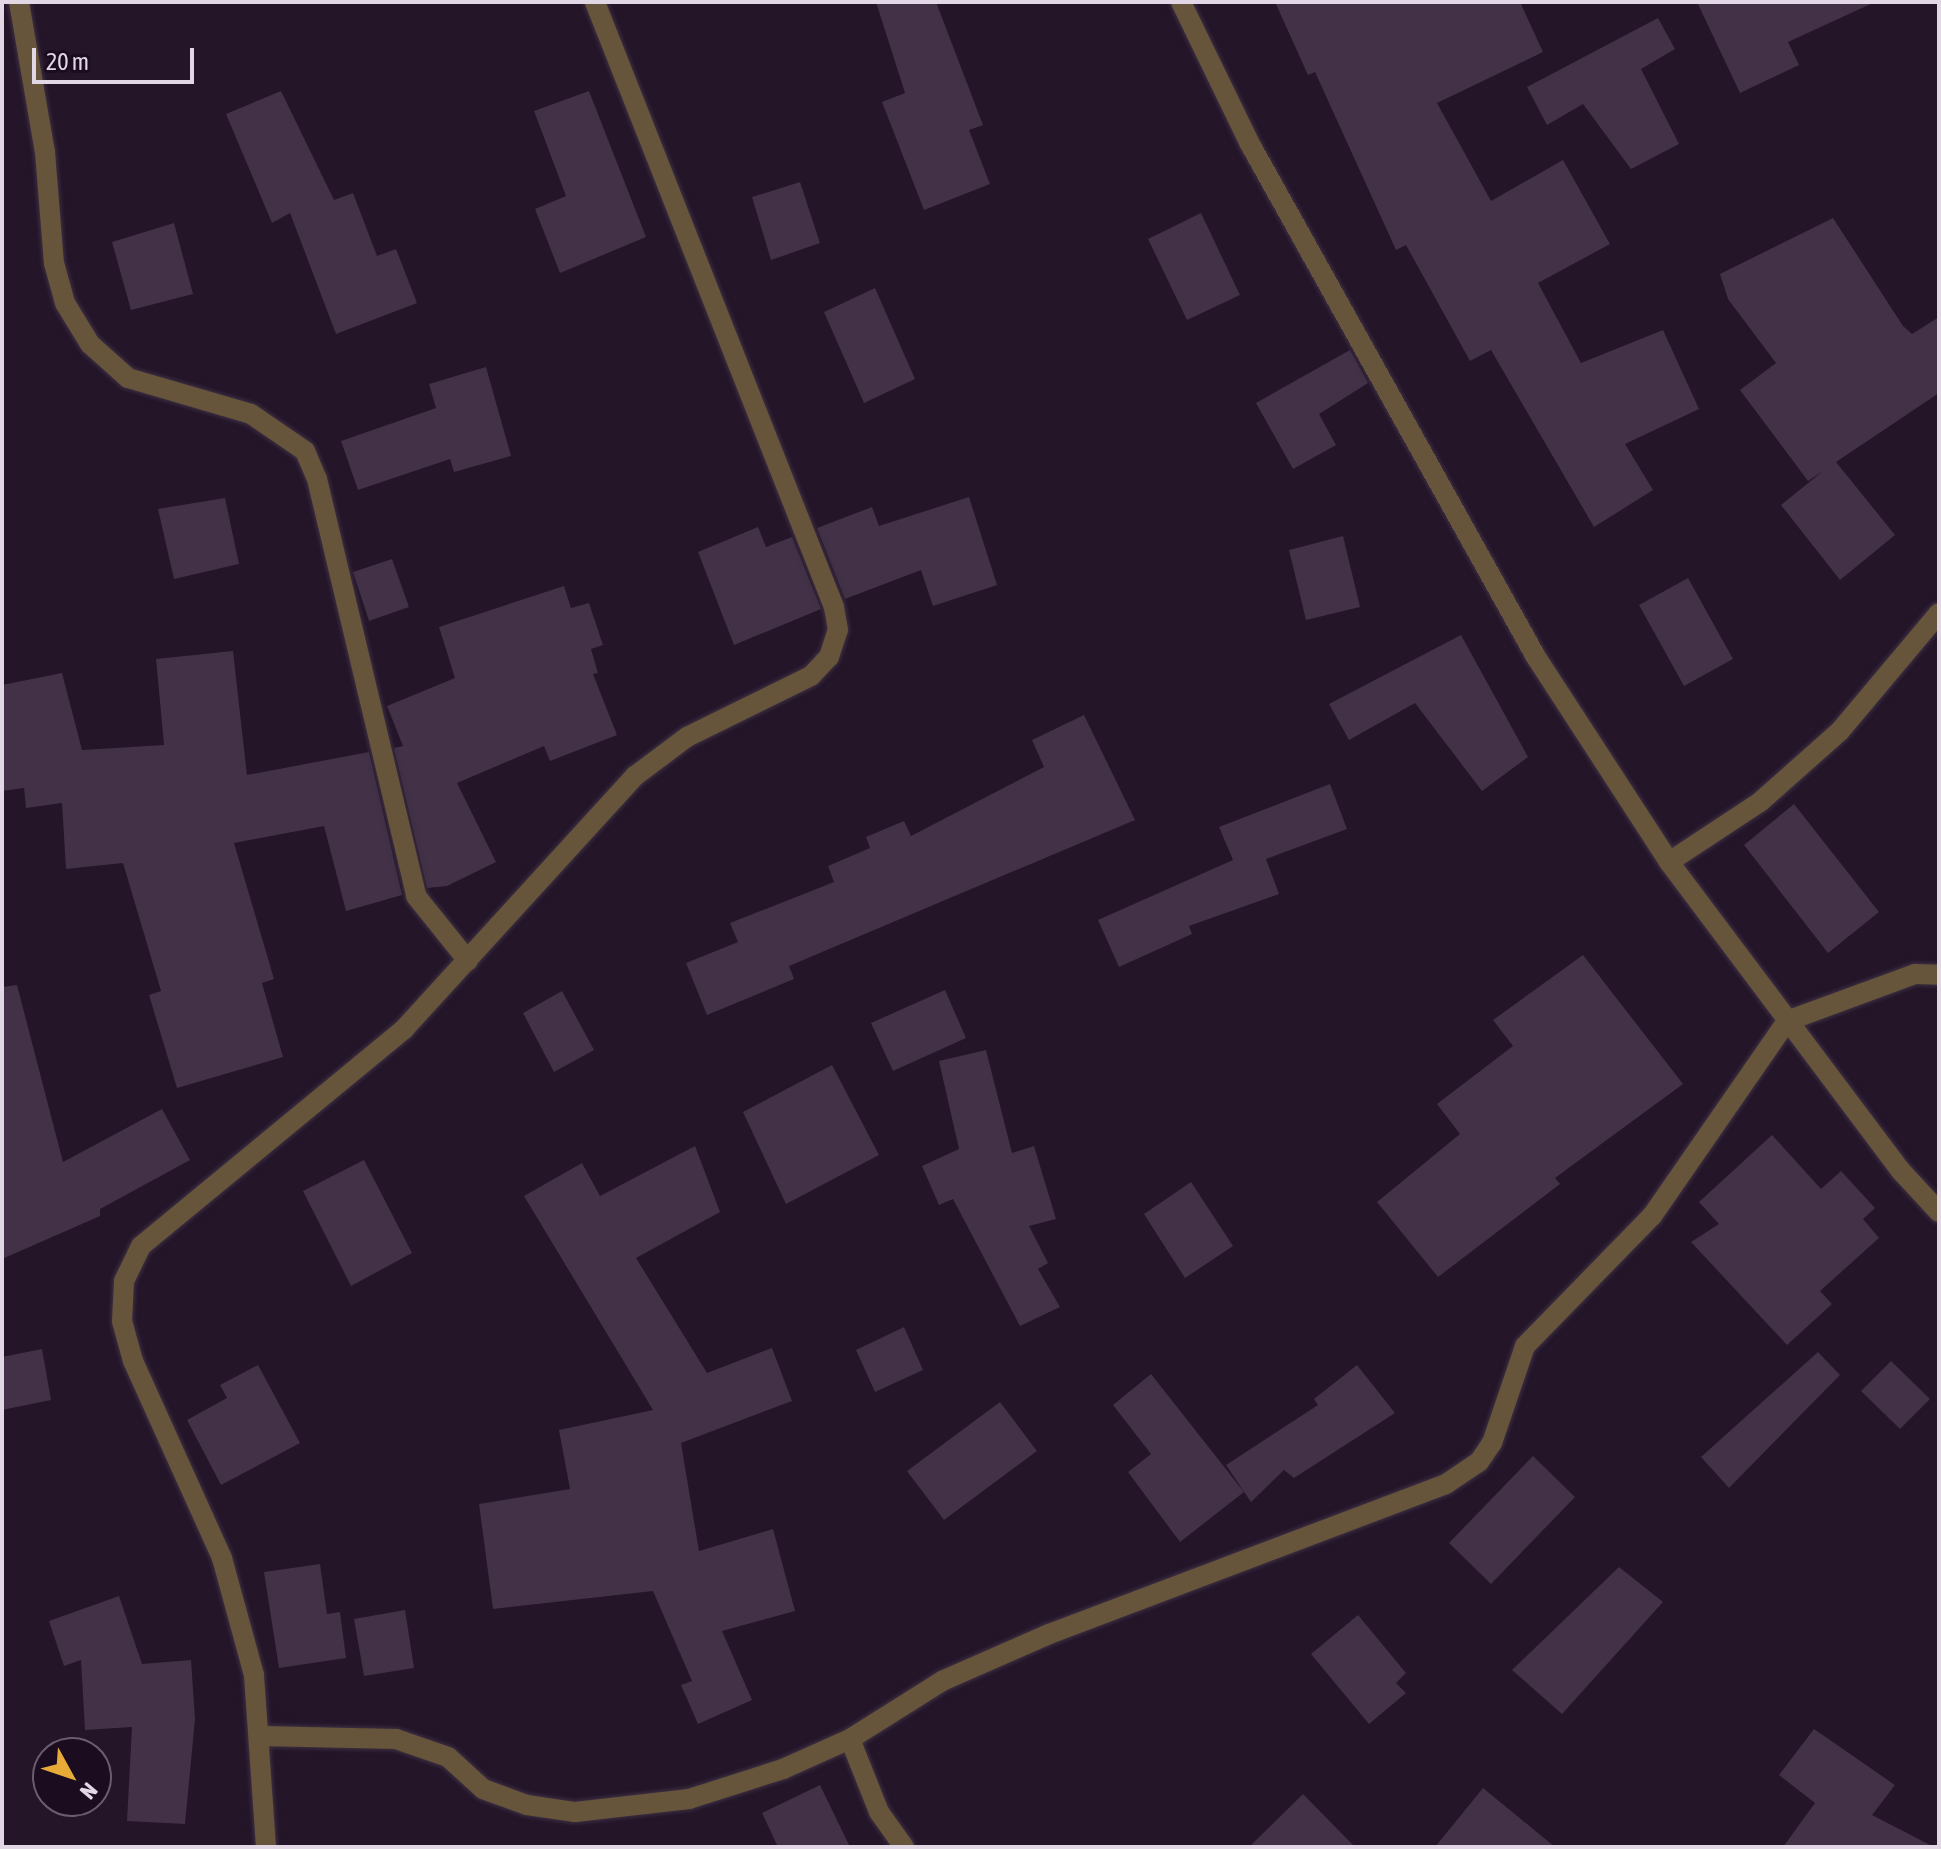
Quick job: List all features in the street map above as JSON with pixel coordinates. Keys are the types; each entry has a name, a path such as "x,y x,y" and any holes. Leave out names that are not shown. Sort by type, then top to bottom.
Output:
{"street":[{"path":"19,2 45,152 54,263 65,303 90,344 128,378 166,394 238,408 280,428 305,451 317,479 416,896 468,961"},
{"path":"266,1847 261,1736 254,1675 222,1558 133,1361 122,1321 124,1281 141,1246 404,1029 635,776 687,737 811,676 829,657 838,630 834,607 595,2"},
{"path":"1181,2 1250,144 1536,657 1669,862 1787,1021 1939,1212"},
{"path":"1669,862 1760,802 1840,731 1939,613"},
{"path":"261,1736 396,1739 448,1757 483,1789 527,1805 575,1812 689,1799 783,1769 850,1739 955,1675 1446,1484 1479,1462 1506,1415 1509,1382 1525,1346 1652,1216 1787,1021 1915,974 1939,975"},
{"path":"850,1739 879,1812 904,1847"}],"building":[{"path":"876,2 936,2 983,125 969,130 990,184 924,210 882,102 905,93"},
{"path":"1275,2 1520,2 1543,52 1437,103 1491,201 1563,160 1610,244 1538,283 1581,363 1663,330 1699,409 1625,444 1653,490 1594,527 1491,350 1470,361 1406,245 1396,250 1315,72 1308,75"},
{"path":"1697,2 1875,2 1788,42 1799,65 1740,93"},
{"path":"1658,18 1675,49 1641,69 1679,144 1631,169 1583,104 1547,125 1527,87"},
{"path":"281,91 334,200 353,193 377,256 396,249 417,303 336,334 290,213 272,223 226,114"},
{"path":"589,91 646,237 560,273 535,209 566,196 534,111"},
{"path":"800,182 820,243 771,260 752,197"},
{"path":"1201,213 1240,295 1187,320 1148,239"},
{"path":"1833,218 1903,326 1912,334 1939,317 1939,393 1836,462 1895,535 1840,580 1781,505 1823,471 1808,481 1740,390 1776,363 1728,299 1720,274"},
{"path":"174,223 193,294 131,310 112,242"},
{"path":"875,288 915,379 864,403 824,312"},
{"path":"1350,350 1368,383 1319,414 1336,445 1293,469 1256,403"},
{"path":"486,367 511,456 454,472 450,459 358,490 341,441 436,408 429,384"},
{"path":"969,497 997,585 933,606 921,570 845,599 817,528 872,507 879,526"},
{"path":"225,498 239,564 174,579 158,509"},
{"path":"758,527 766,547 792,537 821,609 734,645 698,552"},
{"path":"1343,536 1360,607 1306,620 1289,550"},
{"path":"392,559 409,607 369,621 353,572"},
{"path":"1688,578 1733,659 1684,686 1639,605"},
{"path":"564,586 571,608 589,603 603,645 591,649 598,673 593,674 617,735 550,761 544,746 457,783 496,862 447,886 427,888 394,748 403,746 387,706 455,678 439,627"},
{"path":"1461,635 1528,757 1482,791 1415,703 1349,740 1329,704"},
{"path":"233,651 247,775 369,752 402,895 346,911 324,826 234,843 274,979 262,983 283,1057 177,1088 149,995 161,991 123,863 66,869 62,803 26,808 24,788 2,791 2,685 62,673 82,750 164,745 156,659"},
{"path":"1084,715 1135,820 789,966 794,979 707,1015 686,963 738,942 730,923 834,882 828,866 870,848 866,837 904,821 911,836 1044,767 1032,740"},
{"path":"1330,784 1347,829 1266,859 1279,894 1189,926 1192,934 1119,967 1098,920 1233,860 1219,827"},
{"path":"1794,804 1879,912 1828,953 1744,845"},
{"path":"1583,955 1683,1084 1555,1178 1560,1184 1438,1277 1377,1202 1460,1134 1437,1104 1513,1046 1493,1020"},
{"path":"17,985 63,1162 162,1109 190,1160 100,1209 100,1216 2,1259 2,987"},
{"path":"945,990 966,1038 893,1071 871,1023"},
{"path":"562,991 594,1050 554,1072 523,1013"},
{"path":"986,1050 1012,1153 1034,1146 1056,1219 1029,1226 1048,1263 1038,1269 1060,1307 1020,1326 953,1199 939,1205 922,1166 959,1149 939,1061"},
{"path":"832,1065 879,1155 786,1204 743,1112"},
{"path":"1772,1135 1821,1189 1841,1171 1875,1208 1863,1219 1879,1238 1820,1291 1832,1304 1787,1345 1691,1242 1719,1224 1699,1202"},
{"path":"695,1146 720,1212 636,1258 707,1373 772,1348 792,1401 681,1443 699,1551 773,1529 795,1611 722,1631 752,1700 698,1724 681,1685 692,1681 653,1591 493,1609 479,1504 570,1489 559,1430 653,1410 524,1196 582,1163 600,1196"},
{"path":"364,1160 412,1253 351,1286 303,1191"},
{"path":"1191,1182 1233,1246 1185,1278 1144,1214"},
{"path":"904,1327 923,1370 875,1392 856,1350"},
{"path":"42,1349 51,1400 2,1410 2,1357"},
{"path":"1818,1352 1840,1375 1729,1488 1701,1457"},
{"path":"1891,1361 1930,1399 1900,1429 1861,1391"},
{"path":"258,1365 300,1443 221,1485 187,1420 227,1398 220,1385"},
{"path":"1357,1365 1395,1413 1294,1478 1284,1470 1251,1502 1226,1465 1318,1405 1314,1399"},
{"path":"1151,1374 1244,1492 1180,1542 1128,1472 1151,1454 1113,1405"},
{"path":"1000,1402 1037,1451 944,1520 907,1471"},
{"path":"1533,1456 1575,1497 1491,1584 1449,1543"},
{"path":"320,1564 327,1614 340,1612 346,1658 279,1668 264,1572"},
{"path":"1619,1567 1663,1602 1562,1714 1512,1670"},
{"path":"119,1596 142,1664 191,1660 195,1719 185,1824 127,1821 132,1727 85,1730 81,1660 64,1666 49,1621"},
{"path":"405,1610 414,1668 364,1676 354,1619"},
{"path":"1358,1615 1406,1673 1396,1683 1406,1693 1369,1724 1311,1654"},
{"path":"1814,1729 1895,1785 1872,1815 1934,1847 1783,1847 1815,1803 1779,1775"},
{"path":"820,1785 850,1847 778,1847 762,1813"},
{"path":"1483,1788 1555,1847 1435,1847"},
{"path":"1303,1794 1355,1847 1249,1847"}]}
